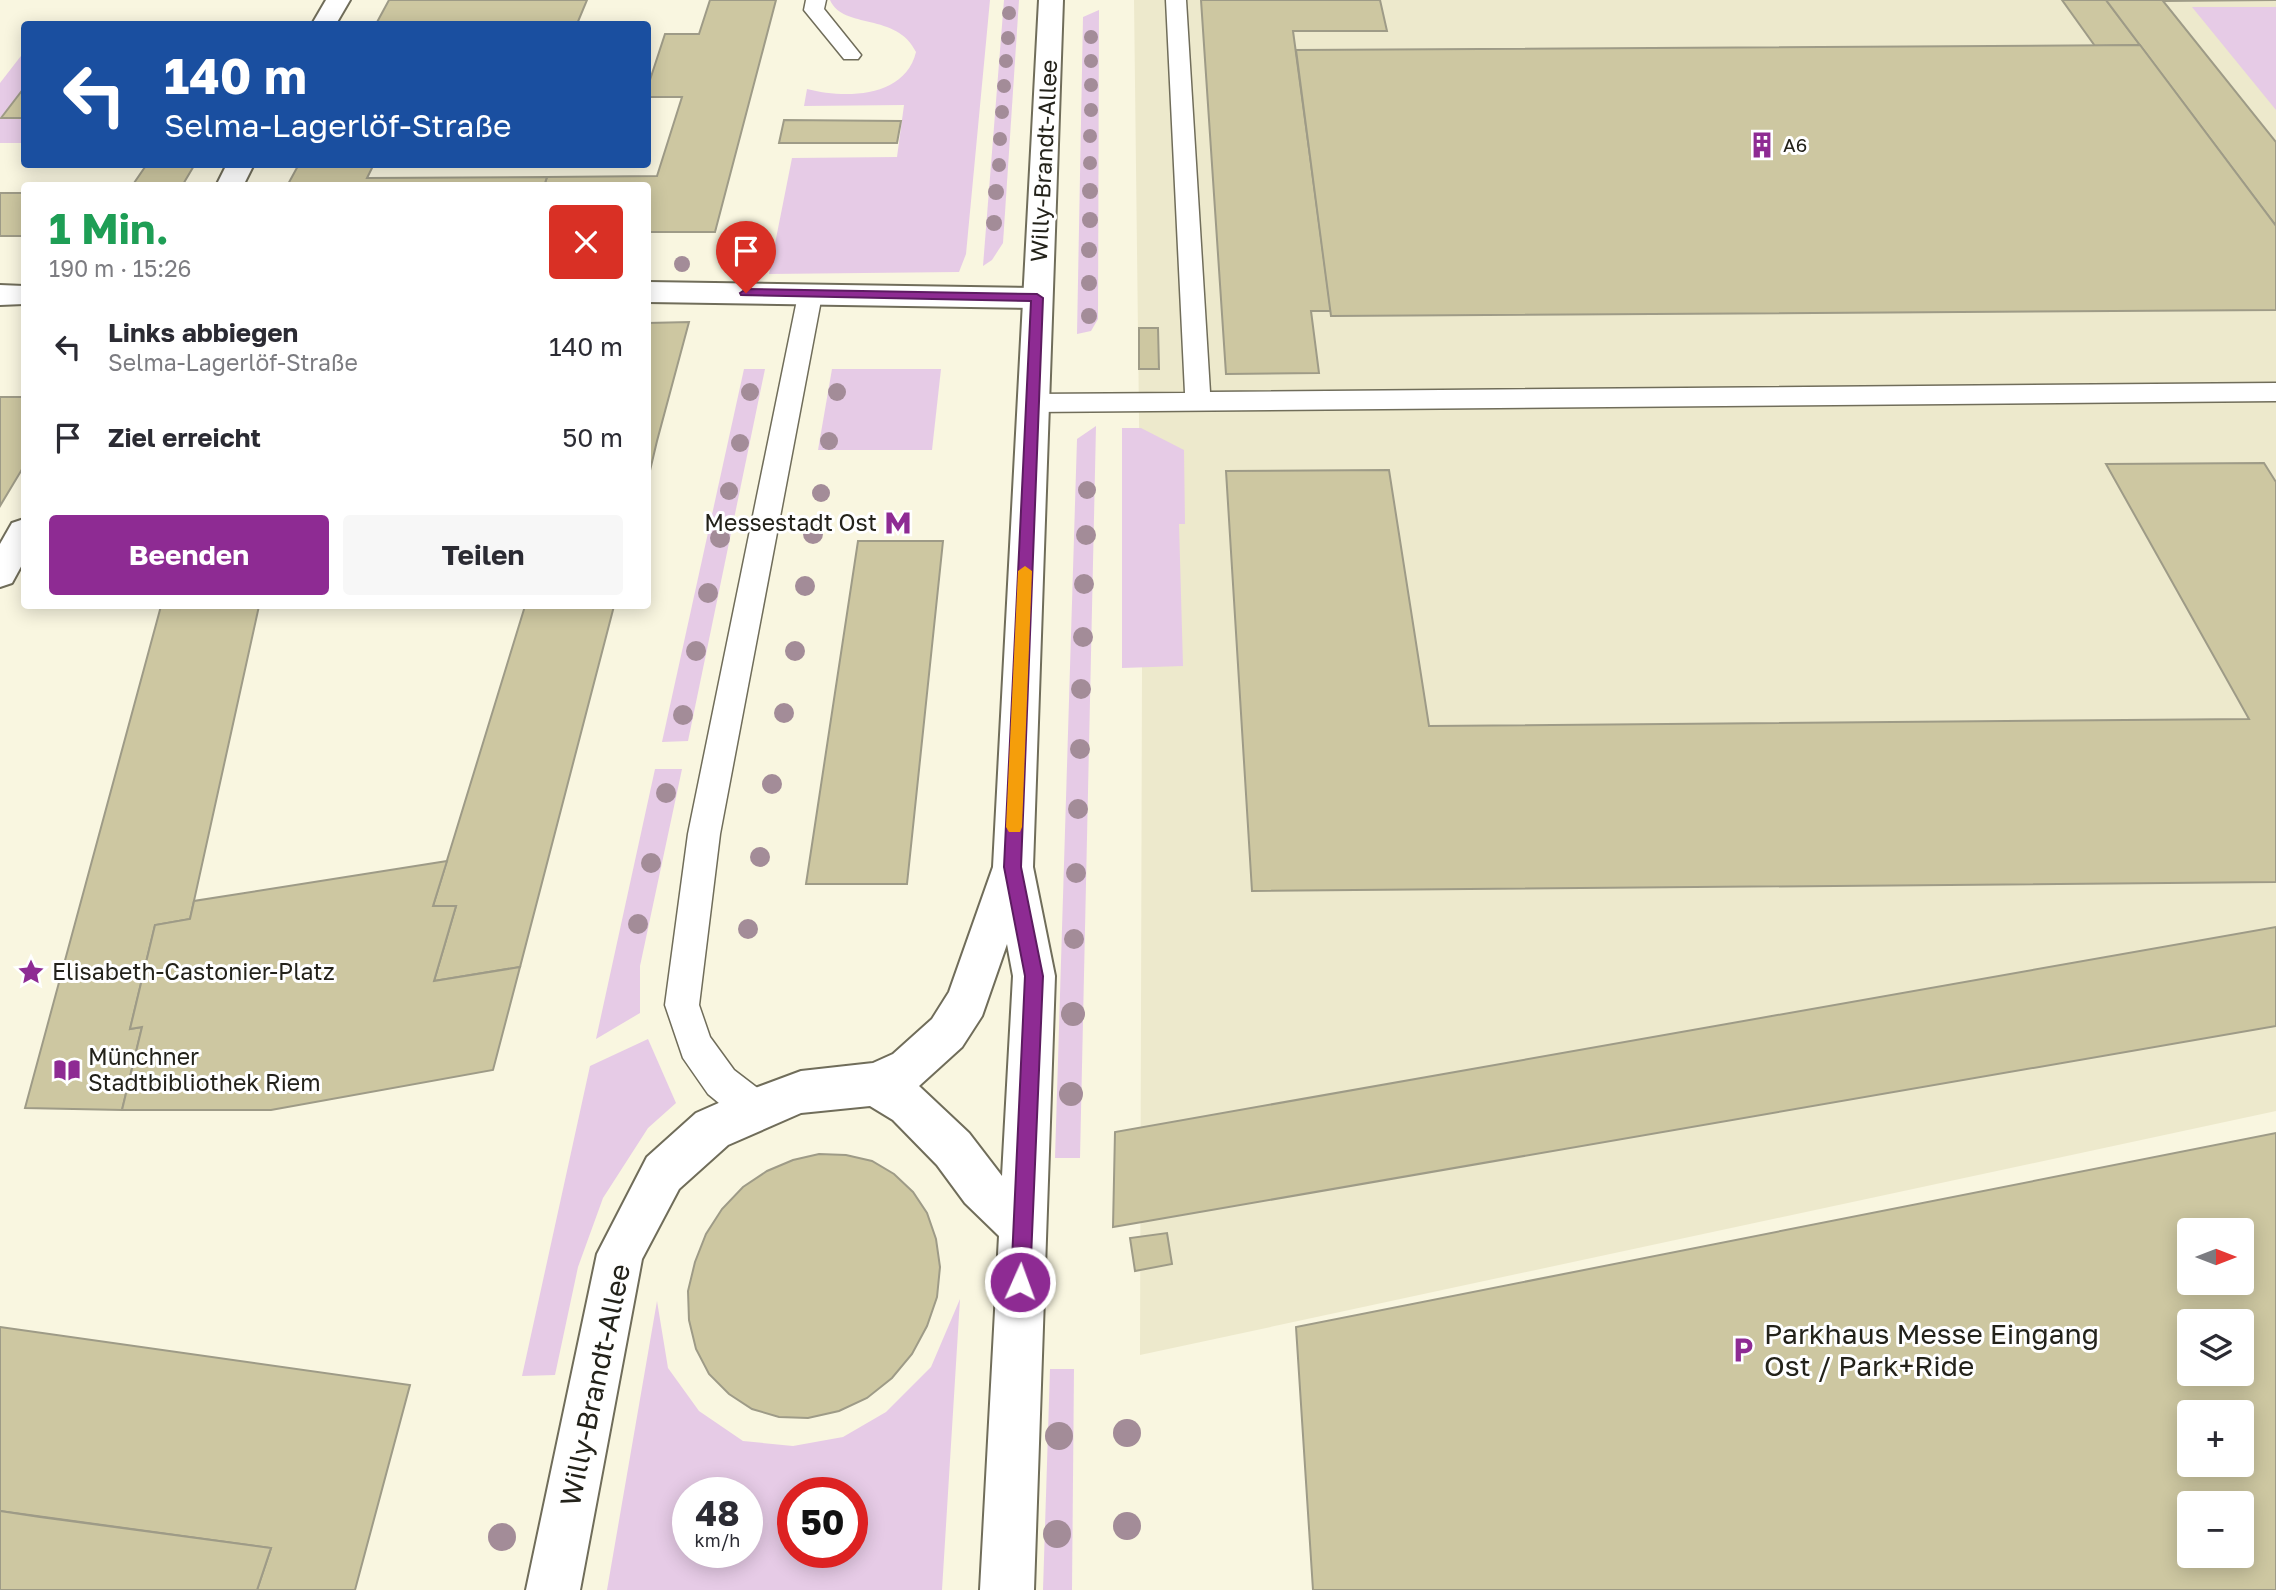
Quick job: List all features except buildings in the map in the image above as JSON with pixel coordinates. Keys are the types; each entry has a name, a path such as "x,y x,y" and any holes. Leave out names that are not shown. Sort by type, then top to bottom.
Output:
{"main road":[{"path":"326,21 338,0"},
{"name":"Willy-Brandt-Allee","path":"1007,1590 1034,976 1013,867 1051,0"},
{"path":"651,292 1037,298"},
{"path":"0,295 21,295"},
{"path":"0,574 21,537"},
{"name":"Willy-Brandt-Allee","path":"553,1590 620,1254 663,1173 712,1129 755,1109 801,1092 874,1084 908,1069 947,1032 967,1002 1013,867"},
{"path":"874,1084 909,1105 953,1149 981,1187 1023,1227"}],"lane":[{"path":"816,0 814,10 851,55"},
{"path":"1176,0 1198,400"},
{"path":"755,1109 721,1082 695,1046 682,1005 704,834 810,295"},
{"path":"1032,403 2276,392"}],"shaded area":[{"path":"830,0 990,0 966,254 959,272 769,274 792,158 897,157 904,105 804,106 807,89 855,94 887,87 900,79 910,67 916,52 896,31 846,15"},
{"path":"1004,0 1019,0 1003,243 992,260 983,266"},
{"path":"1134,0 2276,0 2276,1111 1140,1355 1142,668"},
{"path":"2192,7 2276,7 2276,110"},
{"path":"1099,10 1098,319 1091,331 1077,334 1083,17"},
{"path":"21,56 21,92 1,117 21,118 21,143 0,143 0,83"},
{"path":"744,369 765,369 688,741 662,742"},
{"path":"832,369 941,369 932,450 818,450"},
{"path":"1096,426 1080,1158 1055,1158 1077,439"},
{"path":"1122,428 1141,428 1184,450 1185,524 1179,524 1183,666 1122,668"},
{"path":"655,769 682,769 640,966 640,1013 596,1039"},
{"path":"648,1039 676,1103 648,1128 603,1198 578,1267 555,1375 522,1376 590,1066"},
{"path":"960,1299 942,1590 607,1590 657,1301 668,1368 699,1411 743,1441 793,1446 843,1437 886,1412 931,1367"},
{"path":"1050,1369 1074,1369 1072,1590 1043,1590"}],"slow traffic":[{"path":"1014,827 1025,571"}],"place":[{"name":"A6","path":"1762,145"},
{"name":"Messestadt Ost","path":"898,523"},
{"name":"Elisabeth-Castonier-Platz","path":"31,972"},
{"name":"Münchner Stadtbibliothek Riem","path":"67,1070"},
{"name":"Parkhaus Messe Eingang Ost / Park+Ride","path":"1743,1350"}],"route":[{"path":"746,293 1037,298 1013,867 1034,976 1020,1282"}]}
